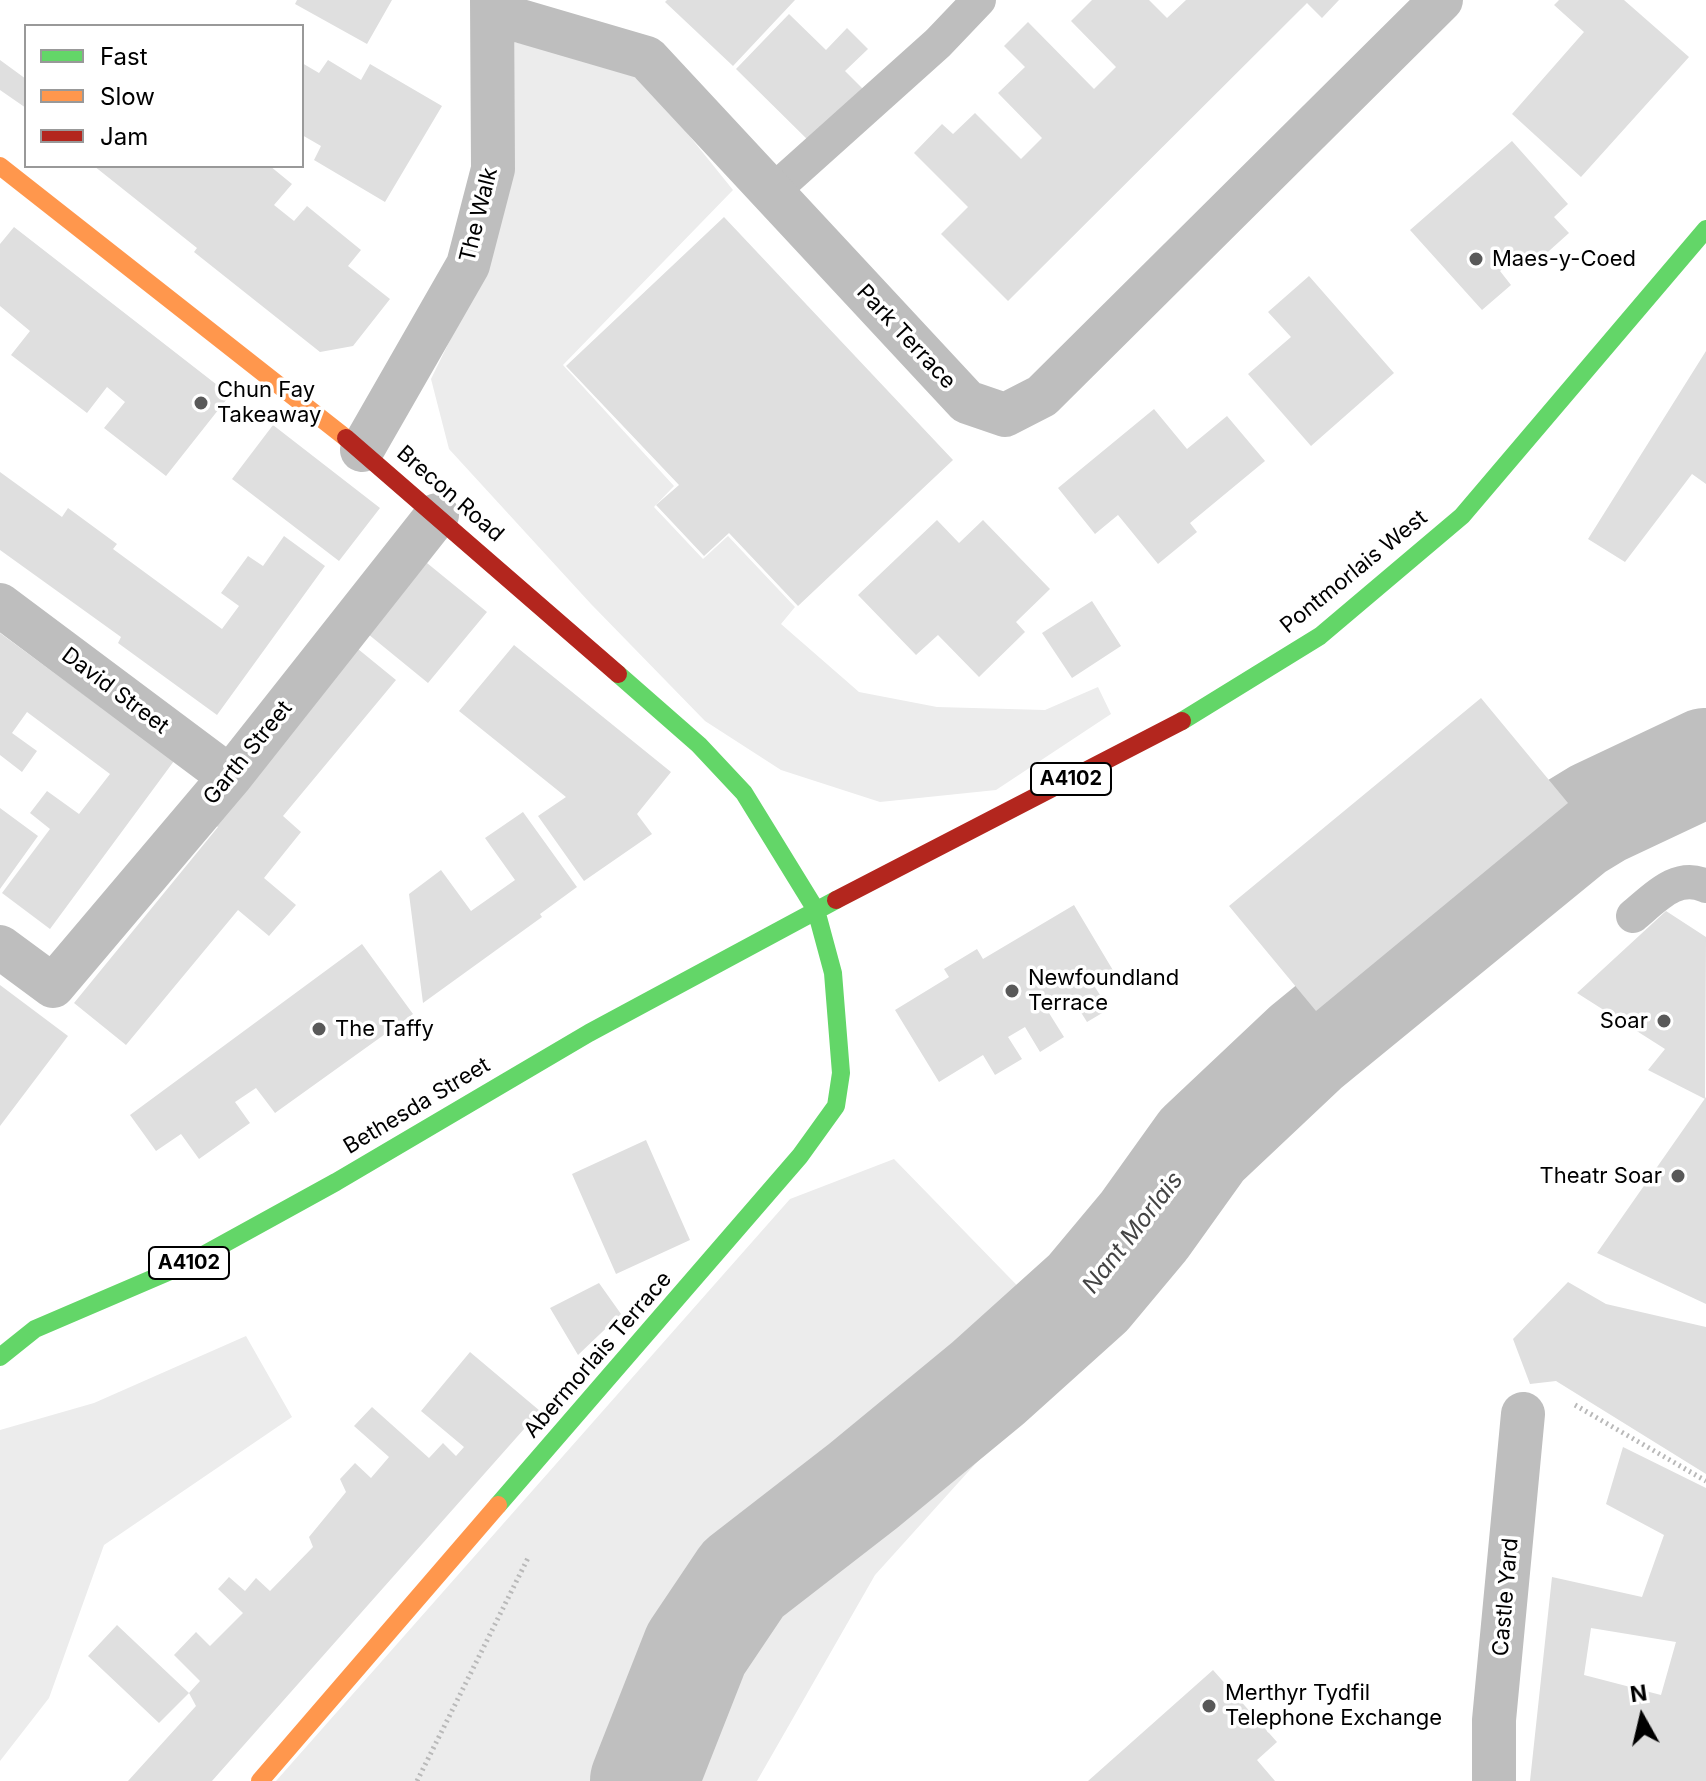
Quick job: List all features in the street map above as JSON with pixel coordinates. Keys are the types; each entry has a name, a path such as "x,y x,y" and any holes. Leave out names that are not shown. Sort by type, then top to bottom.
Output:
{"street":[{"name":"Park Terrace","path":"492,7 647,58 967,402 1005,415 1042,396 1441,0"},
{"name":"The Walk","path":"362,450 468,265 493,169 492,7"},
{"name":"Brecon Road","path":"0,166 362,450 699,745 744,793 816,910"},
{"name":"Pontmorlais West","path":"816,910 1165,731 1320,636 1462,516 1706,229"},
{"name":"Garth Street","path":"0,947 53,986 230,777 437,515"},
{"name":"David Street","path":"0,605 230,777"},
{"name":"Bethesda Street","path":"0,1357 35,1329 189,1263 336,1182 589,1033 816,910"},
{"name":"Abermorlais Terrace","path":"260,1781 800,1156 836,1106 841,1073 840,1035 833,973 816,910"},
{"name":"Bethesda Street","path":"0,1329 35,1329"},
{"name":"Castle Yard","path":"1494,1781 1494,1720 1523,1414"}],"lane":[{"path":"768,189 773,191 938,43 979,0"},
{"path":"1633,916 1676,884 1700,883"}],"path":[{"path":"1523,1414 1578,1404 1706,1481"},
{"path":"417,1781 547,1521 517,1486"}],"shaded area":[{"path":"510,41 637,71 733,190 563,365 674,486 654,507 703,559 728,536 795,607 781,624 859,692 937,707 1045,710 1098,687 1111,714 996,790 880,802 781,770 705,721 591,604 449,449 431,379 486,267"},
{"path":"894,1159 1079,1349 875,1575 757,1781 276,1781 790,1199"},
{"path":"246,1336 292,1417 104,1545 49,1698 0,1761 0,1430 94,1403"}],"building":[{"path":"297,0 392,0 367,44 295,4"},
{"path":"795,0 733,66 665,2"},
{"path":"1092,0 1149,0 1167,18 1186,0 1339,0 1322,18 1307,3 1008,301 941,234 968,207 914,153 942,124 953,134 975,113 1021,159 1042,138 998,93 1025,67 1004,46 1028,22 1094,89 1116,67 1071,21"},
{"path":"1559,0 1624,0 1689,57 1581,177 1512,114 1584,32 1554,5"},
{"path":"789,14 826,50 847,28 868,49 845,71 868,94 815,147 736,69"},
{"path":"0,60 24,78 24,107 0,90"},
{"path":"328,60 361,80 370,64 442,106 385,202 314,160 321,146 304,136 304,64 319,73"},
{"path":"1512,141 1568,204 1554,217 1569,233 1530,268 1519,254 1500,271 1511,285 1482,310 1410,230"},
{"path":"97,168 272,168 292,184 274,205 294,221 307,206 361,250 348,266 390,299 353,346 320,352 194,252 197,248"},
{"path":"724,217 953,460 798,606 729,533 704,556 656,505 679,485 566,366"},
{"path":"14,227 230,395 166,476 104,428 125,402 107,387 87,413 11,355 30,331 0,306 0,244"},
{"path":"1309,276 1394,373 1311,446 1248,374 1291,337 1268,312"},
{"path":"1706,351 1706,484 1692,474 1625,562 1588,539"},
{"path":"1154,409 1187,449 1227,416 1265,461 1190,523 1197,532 1158,564 1118,515 1095,534 1058,488"},
{"path":"273,425 380,508 339,561 232,479"},
{"path":"0,472 62,517 68,508 117,544 113,549 222,629 239,606 221,593 248,556 263,566 284,536 325,566 217,715 118,643 121,637 0,550"},
{"path":"937,520 959,543 983,520 1050,589 1016,622 1025,632 979,677 938,635 916,655 858,595"},
{"path":"427,563 487,612 428,683 368,634"},
{"path":"1092,601 1121,646 1072,678 1042,633"},
{"path":"0,633 174,761 50,929 2,893 50,829 30,813 47,791 79,814 110,774 27,712 12,733 37,751 22,772 0,755"},
{"path":"514,645 671,772 637,814 652,834 584,881 538,816 566,797 459,711"},
{"path":"358,649 396,680 283,816 301,832 264,878 296,905 269,936 238,910 126,1045 74,1003 218,827 214,824"},
{"path":"1481,698 1568,803 1316,1011 1229,906"},
{"path":"0,808 38,836 0,889"},
{"path":"523,812 577,887 540,914 542,917 423,1003 409,894 441,870 471,911 515,880 485,838"},
{"name":"Newfoundland Terrace","path":"1074,905 1114,972 1093,984 1109,1009 1087,1022 1072,998 1049,1013 1064,1037 1040,1052 1025,1027 1008,1037 1022,1059 995,1075 983,1055 939,1082 895,1010 949,977 944,969 977,949 983,959"},
{"name":"Soar","path":"1666,911 1706,937 1705,1099 1648,1070 1665,1049 1577,993"},
{"name":"The Taffy","path":"362,944 413,1014 275,1113 256,1088 235,1102 250,1123 199,1159 181,1134 156,1151 130,1115"},
{"path":"0,985 68,1036 0,1126"},
{"name":"Theatr Soar","path":"1706,1097 1706,1304 1597,1253"},
{"path":"646,1140 690,1240 616,1274 572,1174"},
{"path":"1568,1282 1606,1304 1706,1327 1706,1474 1556,1381 1530,1384 1513,1339"},
{"path":"599,1283 621,1314 578,1355 550,1308"},
{"path":"470,1352 540,1411 212,1781 128,1781 196,1706 189,1693 200,1681 174,1655 196,1632 210,1646 243,1613 218,1589 229,1577 245,1591 256,1578 270,1591 313,1547 309,1537 346,1492 340,1479 355,1463 371,1478 389,1457 354,1426 372,1407 429,1458 443,1443 456,1456 464,1447 421,1411"},
{"path":"1623,1447 1706,1488 1706,1781 1530,1781 1552,1577 1642,1597 1664,1535 1606,1504","holes":["1591,1628 1676,1642 1661,1695 1584,1675"]},
{"path":"117,1625 189,1693 159,1723 88,1656"},
{"name":"Merthyr Tydfil Telephone Exchange","path":"1213,1670 1277,1742 1257,1760 1275,1781 1088,1781"}],"waterway":[{"name":"Nant Morlais","path":"644,1781 696,1649 743,1579 988,1383 1088,1293 1144,1226 1202,1145 1306,1047 1575,827 1706,762"}],"traffic: fast":[{"path":"1182,721 1320,636 1462,516 1706,229"},
{"path":"498,1505 800,1156 836,1106 841,1073 833,973 816,910 744,793 699,745 618,674"},
{"path":"0,1357 35,1329 189,1263 336,1182 589,1033 836,900"}],"traffic: slow":[{"path":"0,166 346,438"},
{"path":"260,1781 498,1505"}],"traffic: jam":[{"path":"346,438 618,674"},
{"path":"836,900 1182,721"}],"place":[{"name":"Maes-y-Coed","path":"1476,259"},
{"name":"Chun Fay Takeaway","path":"201,403"},
{"name":"Newfoundland Terrace","path":"1012,991"},
{"name":"Soar","path":"1664,1021"},
{"name":"The Taffy","path":"319,1029"},
{"name":"Theatr Soar","path":"1678,1176"},
{"name":"Merthyr Tydfil Telephone Exchange","path":"1209,1706"}]}
